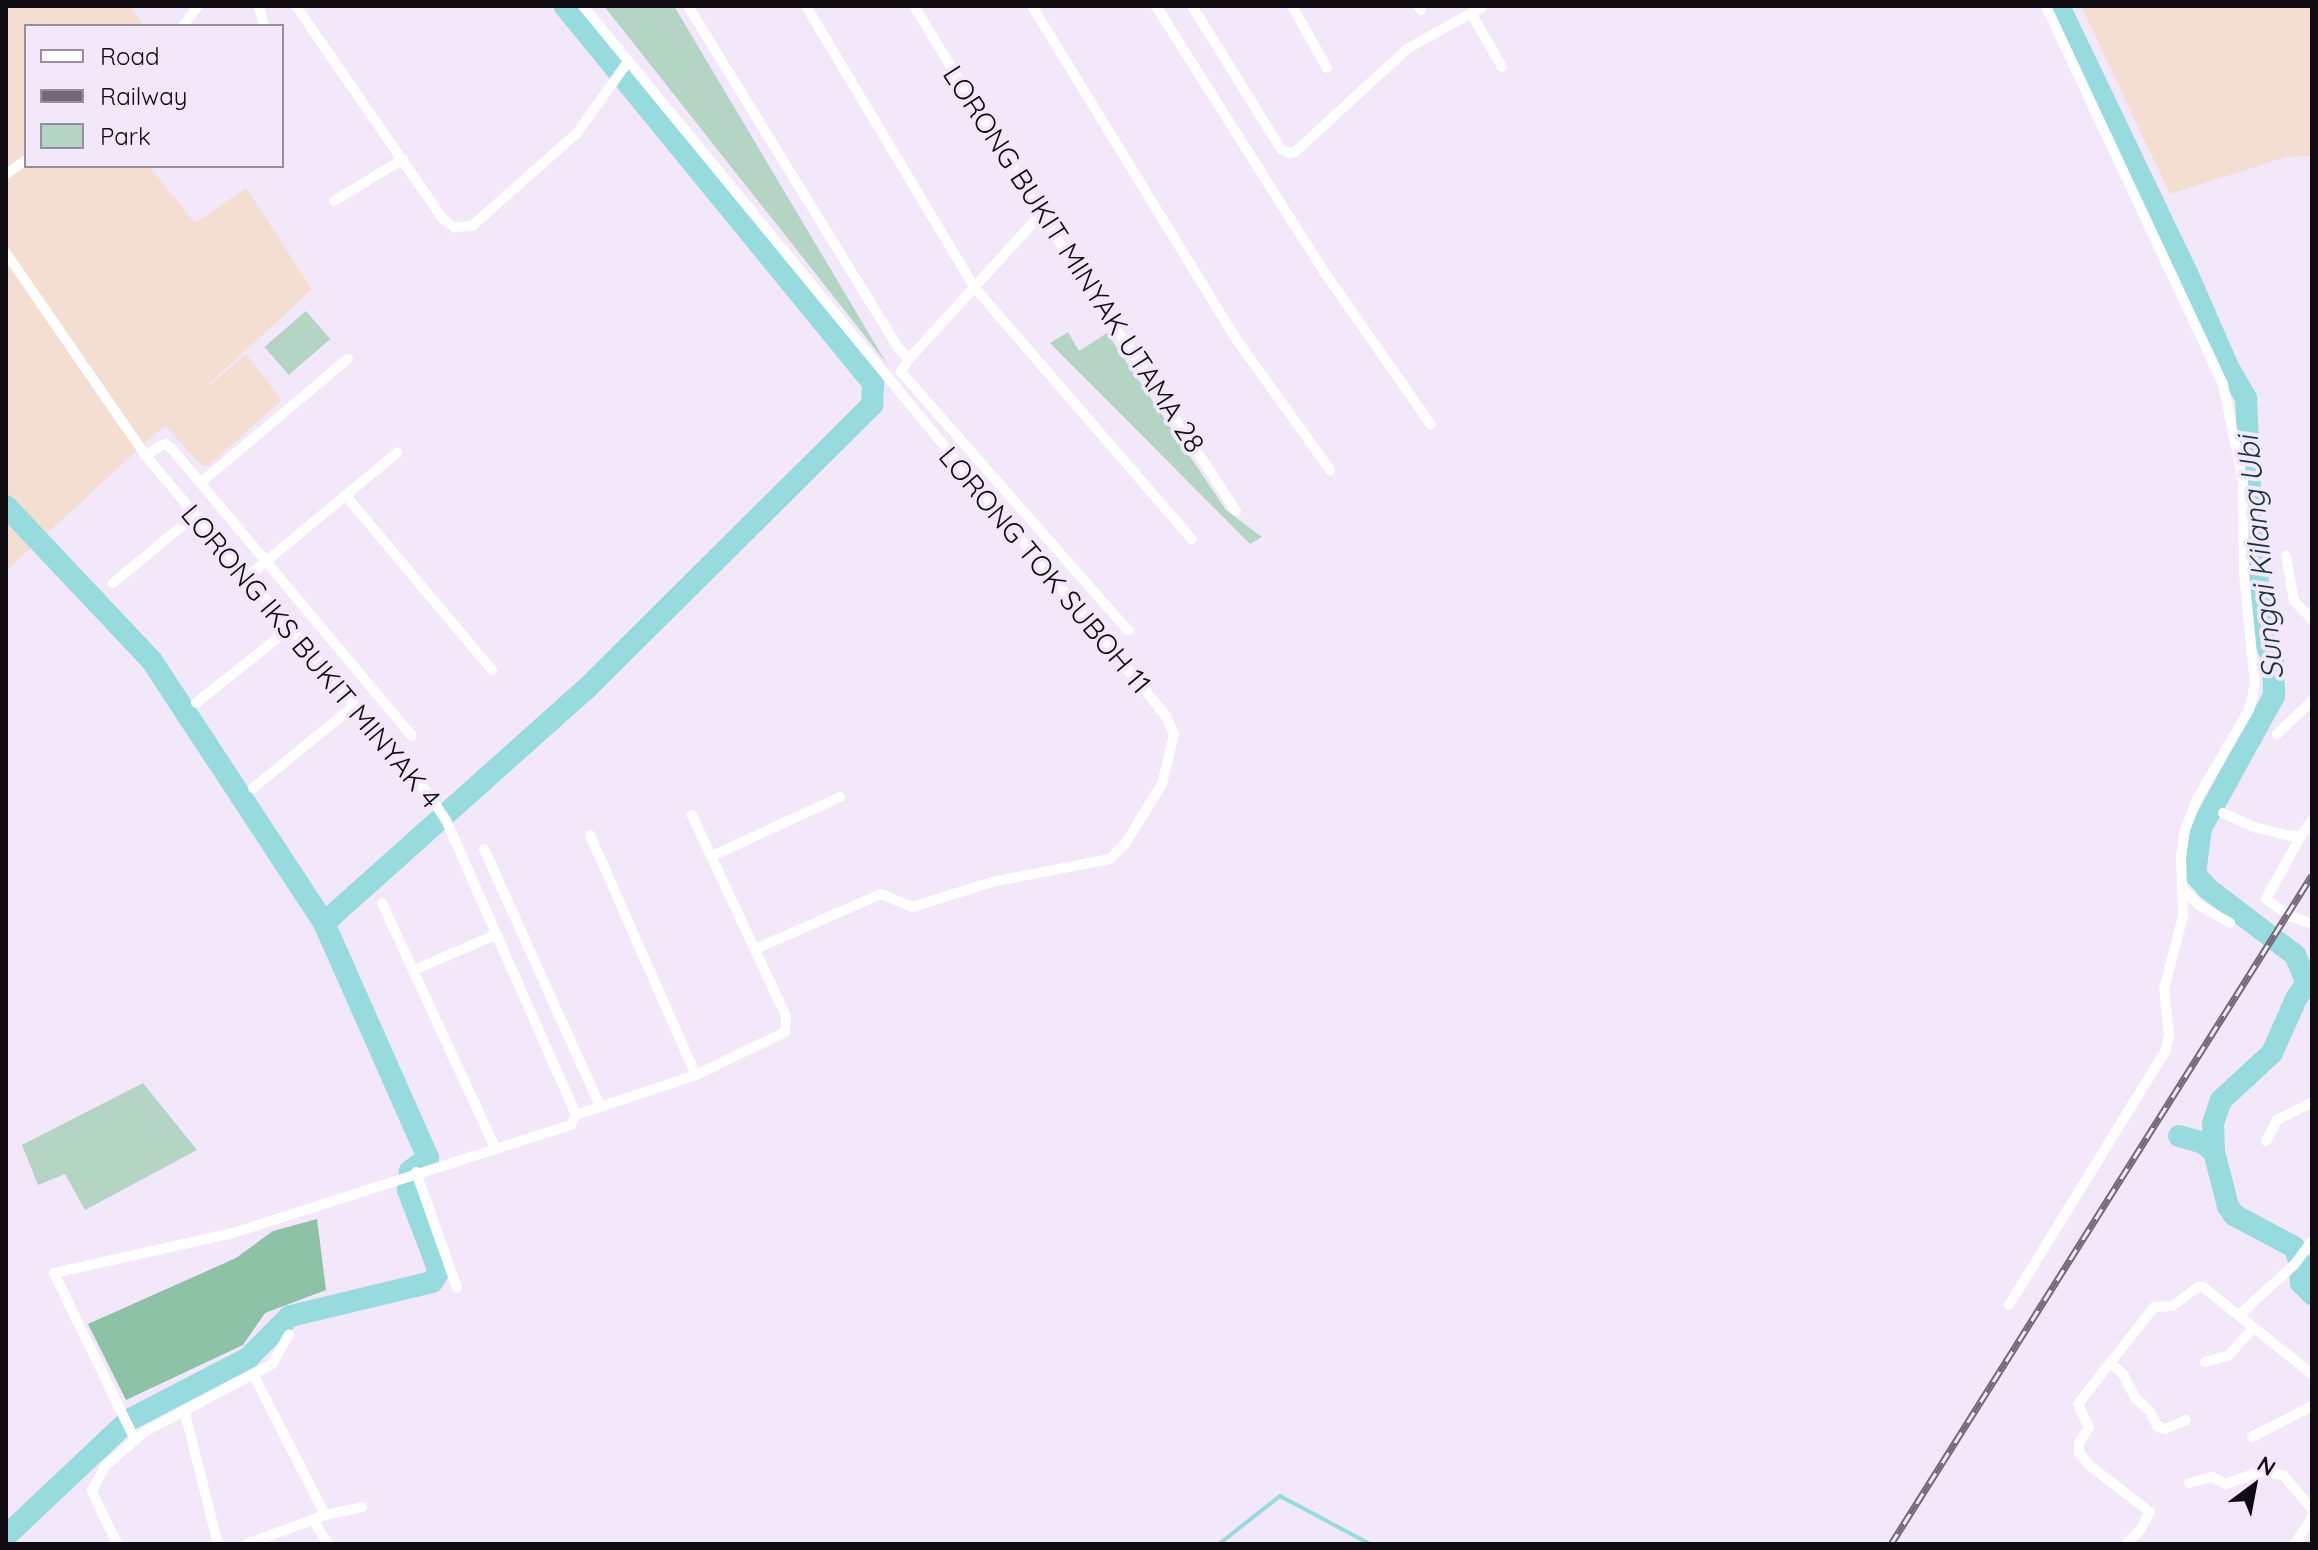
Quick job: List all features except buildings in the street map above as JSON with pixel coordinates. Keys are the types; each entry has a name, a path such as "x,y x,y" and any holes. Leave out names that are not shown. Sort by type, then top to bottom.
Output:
{"street":[{"path":"189,24 198,6"},
{"path":"296,6 443,219 454,227 472,226 577,133 625,66"},
{"name":"LORONG TOK SUBOH 11","path":"583,6 625,66 1166,716 1174,735 1162,784 1125,844 1110,859 1036,871 912,907 881,894 755,949"},
{"path":"688,6 899,349 909,359"},
{"path":"806,6 975,288 1192,539"},
{"name":"LORONG BUKIT MINYAK UTAMA 28","path":"914,6 1041,214 1236,511"},
{"path":"1032,6 1237,340 1330,470"},
{"path":"1156,6 1325,273 1431,425"},
{"path":"1192,6 1281,149 1295,152 1407,49 1482,7"},
{"path":"1292,6 1327,68"},
{"path":"2009,1305 2166,1050 2169,1034 2164,989 2183,916 2181,857 2185,830 2197,799 2253,698 2244,573 2243,481 2223,384 2046,6"},
{"path":"1471,13 1502,67"},
{"path":"334,201 403,159"},
{"path":"6,174 24,161"},
{"path":"1041,214 909,359 901,372 1128,630"},
{"name":"LORONG IKS BUKIT MINYAK 4","path":"6,253 146,456 427,792 459,847 574,1120"},
{"path":"200,483 348,359"},
{"path":"146,456 166,444 412,736"},
{"path":"247,577 397,453"},
{"path":"346,496 492,670"},
{"path":"113,583 194,516"},
{"path":"2286,556 2294,601 2312,619"},
{"path":"196,703 289,629"},
{"path":"2277,734 2312,701"},
{"path":"253,788 354,706"},
{"path":"712,856 840,797"},
{"path":"2223,813 2254,827 2301,836"},
{"path":"133,1436 54,1273 233,1233 495,1148 574,1120 600,1106 696,1075 785,1032 786,1016 692,815"},
{"path":"2312,820 2266,899 2290,916 2312,924"},
{"path":"590,835 696,1075"},
{"path":"484,849 600,1106"},
{"path":"2184,890 2199,905 2230,923"},
{"path":"382,903 495,1148"},
{"path":"414,970 495,935"},
{"path":"2266,1141 2277,1120 2312,1102"},
{"path":"415,1173 457,1288"},
{"path":"2240,1314 2294,1265 2310,1245"},
{"path":"2126,1544 2140,1530 2150,1512 2089,1465 2079,1452 2079,1443 2089,1427 2078,1404 2154,1307 2172,1306 2198,1287 2240,1314 2252,1329 2312,1374"},
{"path":"2205,1362 2228,1356 2252,1329"},
{"path":"117,1544 92,1491 106,1465 133,1436 185,1413 254,1376 278,1357 289,1334"},
{"path":"2110,1363 2123,1374 2135,1398 2149,1410 2157,1426 2165,1429 2186,1420"},
{"path":"254,1376 325,1515"},
{"path":"2252,1437 2312,1406"},
{"path":"185,1413 218,1544"},
{"path":"2189,1483 2212,1477 2226,1484 2262,1471 2283,1475 2312,1509"},
{"path":"247,1544 325,1515 362,1507"},
{"path":"2295,1544 2312,1517"},
{"path":"313,1520 328,1544"}],"shaded area":[{"path":"6,6 130,6 143,24 24,24 24,168 151,168 195,223 246,188 312,289 190,402 246,354 282,400 208,466 201,465 165,425 6,571"},
{"path":"2081,6 2312,6 2312,156 2286,157 2170,194"}],"green space":[{"path":"604,6 674,6 887,364"},
{"path":"306,311 330,339 289,375 264,347"},
{"path":"1068,332 1079,351 1107,333 1226,510 1262,537 1250,544 1050,343"},
{"path":"143,1083 197,1150 85,1210 65,1174 38,1185 22,1145"},
{"path":"317,1219 326,1290 265,1313 243,1345 126,1400 88,1324 236,1258 273,1231"}],"waterway":[{"path":"324,923 587,688 872,405 873,383 564,6"},
{"name":"Sungai Kilang Ubi","path":"2059,6 2187,273 2228,367 2246,398 2251,511 2263,636 2273,661 2274,696 2201,828 2195,874 2207,888 2295,955 2307,983 2296,999 2272,1053 2221,1100 2213,1123 2214,1152 2228,1206 2234,1215 2294,1247 2300,1263 2301,1283 2312,1294"},
{"path":"6,506 152,661 324,923 428,1158 410,1171 408,1190 439,1271 432,1282 290,1316 248,1358 129,1420 6,1536"},
{"path":"2179,1136 2203,1143 2214,1152"},
{"path":"1219,1544 1280,1496 1370,1544"}],"railway":[{"path":"1891,1544 2312,875"}]}
